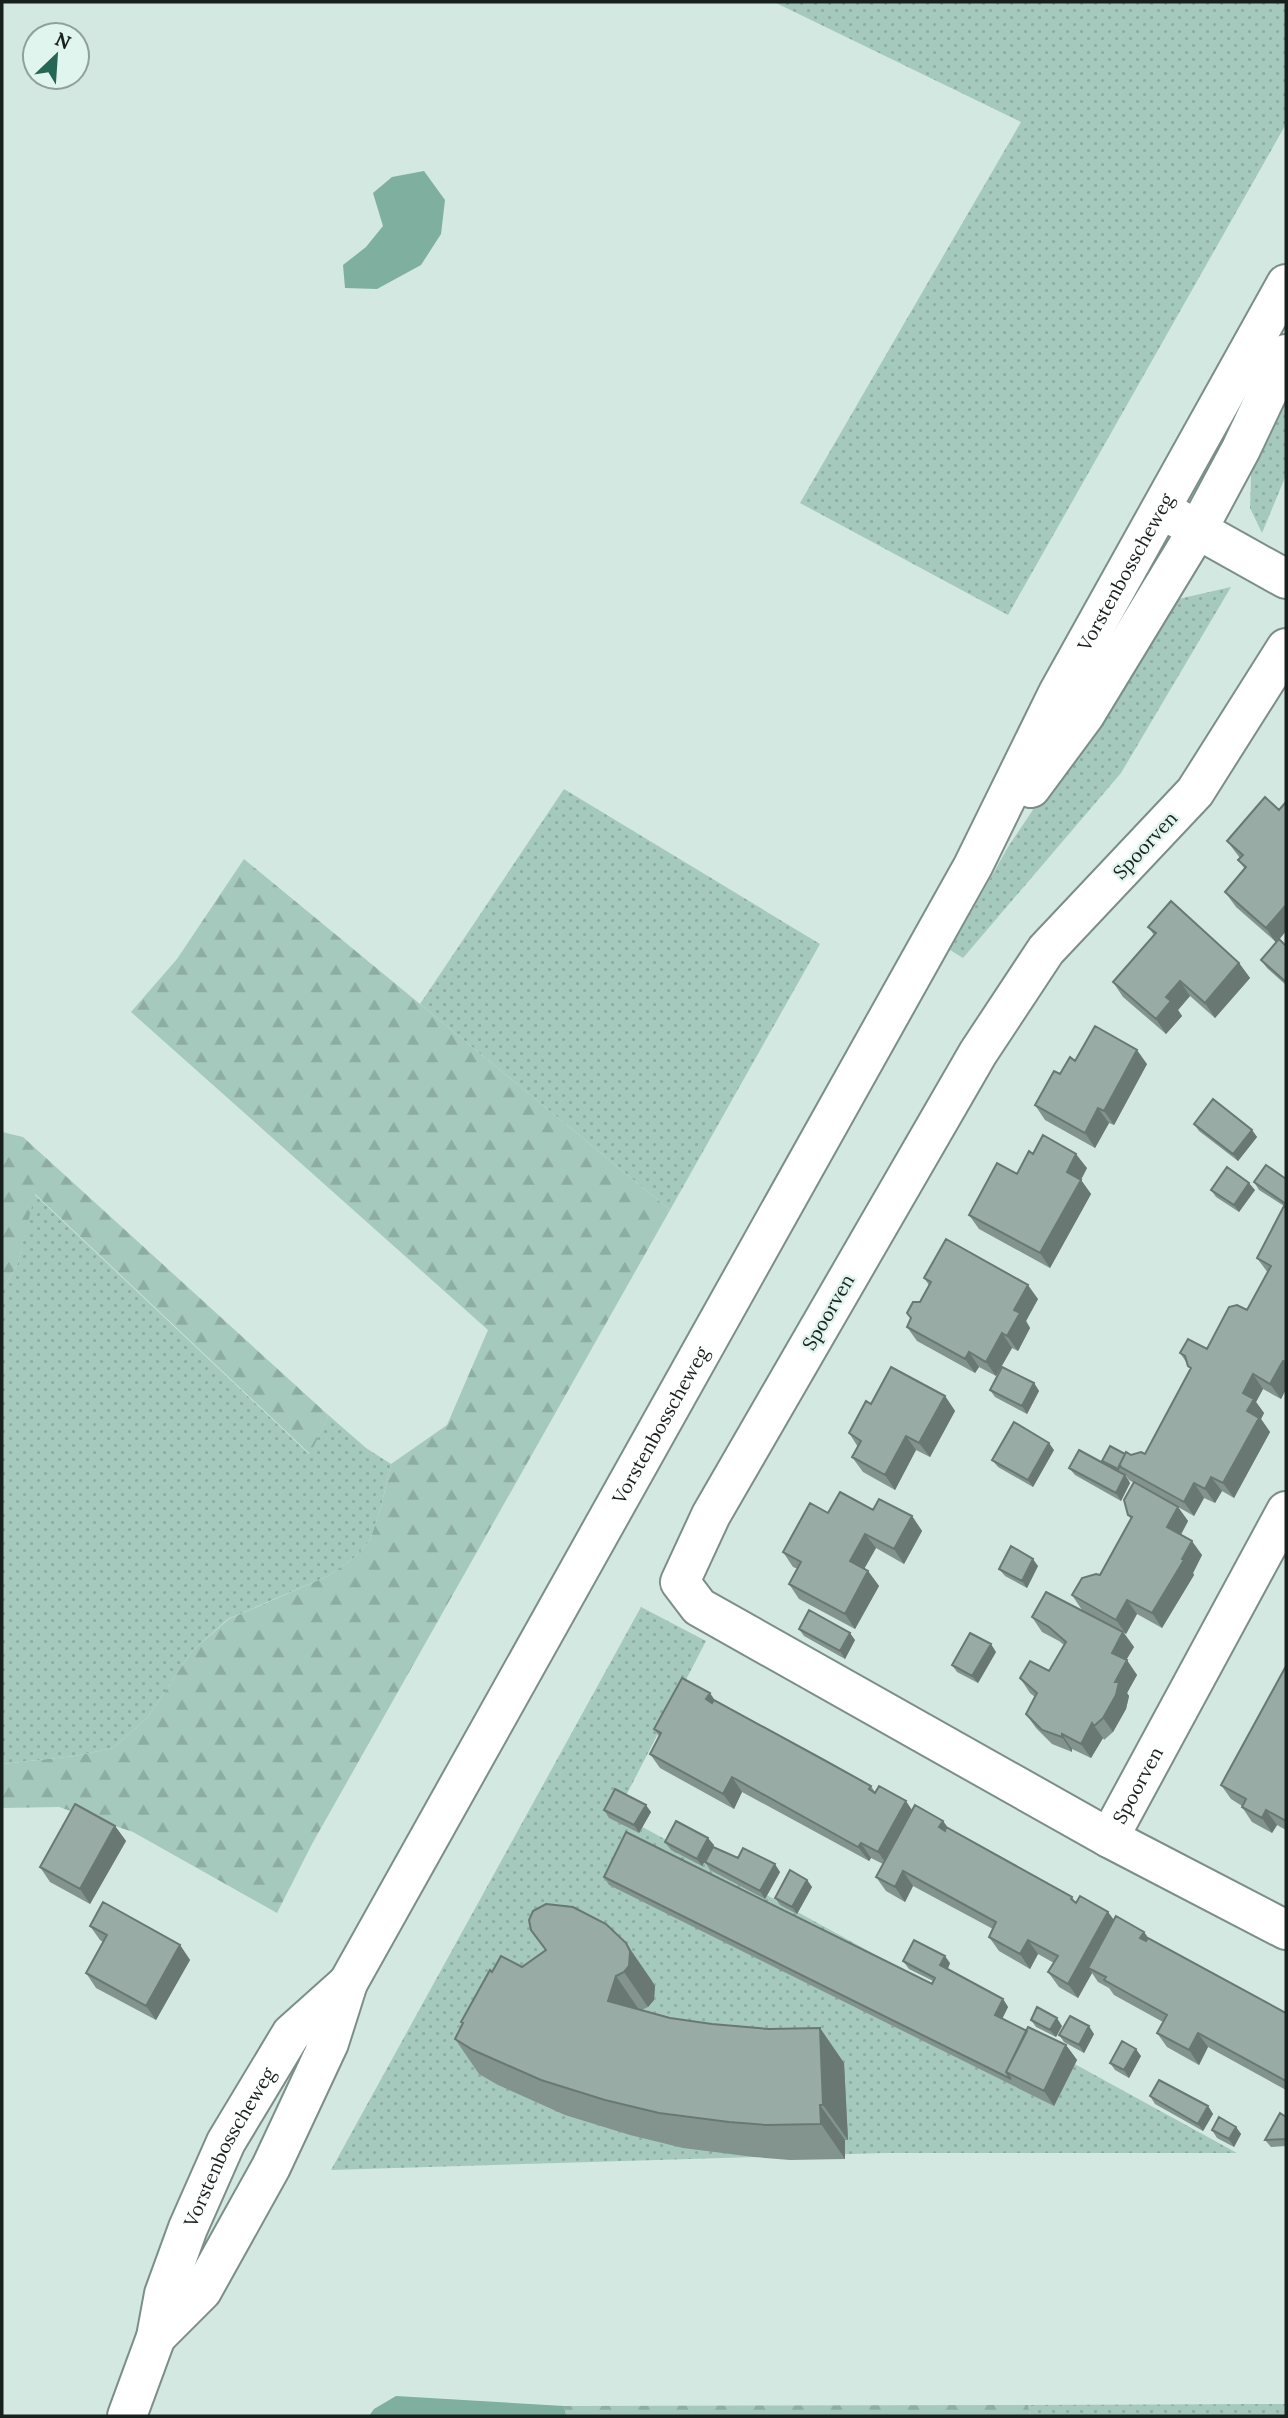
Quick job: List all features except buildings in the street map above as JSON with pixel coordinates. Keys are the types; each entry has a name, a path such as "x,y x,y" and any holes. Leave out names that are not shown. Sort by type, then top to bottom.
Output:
{"street":[{"name":"Vorstenbosscheweg","path":"156,2337 202,2291 271,2167 329,2043 348,1983 973,866 1058,693 1286,284"},
{"name":"Vorstenbosscheweg","path":"973,866 1085,715 1198,529 1241,449 1286,354"},
{"path":"1160,509 1286,579"},
{"name":"Spoorven","path":"1286,648 1195,792 1046,950 978,1053 711,1515 680,1582 699,1606 1109,1838 1286,1930"},
{"name":"Spoorven","path":"1109,1838 1286,1511"},
{"name":"Vorstenbosscheweg","path":"127,2416 156,2337 169,2281 188,2228 226,2142 291,2034 348,1983"},
{"path":"226,2142 271,2167"}],"green space":[{"path":"774,2 1286,2 1286,124 1008,615 800,503 1021,122"},
{"path":"1286,387 1286,475 1262,533 1250,508 1252,448"},
{"path":"1231,587 1121,773 963,958 950,950 1008,847 1174,600"},
{"path":"564,789 820,944 670,1210 420,1004"},
{"path":"244,859 670,1210 312,1844 277,1913 133,1832 59,1807 2,1808 2,1764 75,1756 113,1748 148,1717 192,1651 229,1619 328,1576 355,1557 370,1540 391,1464 447,1425 488,1330 131,1012 177,959"},
{"path":"2,1132 23,1137 326,1413 328,1417 310,1454 35,1194 18,1263 2,1291"},
{"path":"34,1194 309,1454 328,1417 326,1413 366,1448 391,1464 370,1540 355,1557 328,1576 228,1619 192,1651 148,1717 113,1748 75,1756 2,1764 2,1291 18,1263"},
{"path":"641,1607 706,1641 617,1813 1237,2153 883,2153 331,2170"},
{"path":"1286,2404 1286,2416 1030,2416 1028,2405"},
{"path":"1028,2405 1030,2416 566,2416 564,2406"}],"shaded area":[{"path":"424,171 445,200 441,234 421,265 377,289 345,288 343,265 366,247 383,226 373,193 392,177"},
{"path":"396,2396 564,2406 566,2415 369,2416 374,2409"}]}
